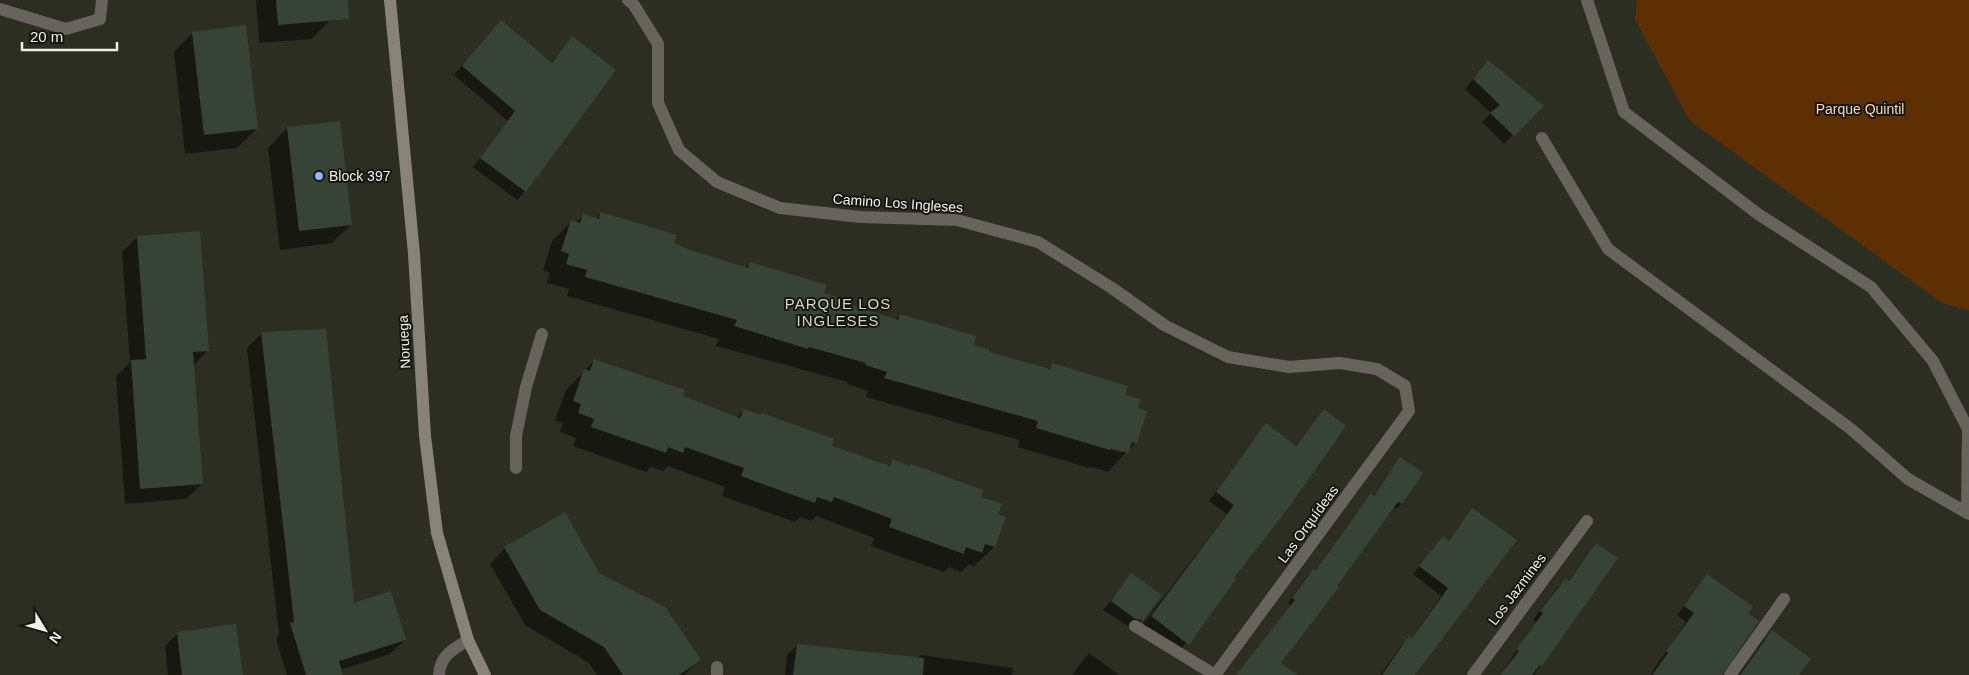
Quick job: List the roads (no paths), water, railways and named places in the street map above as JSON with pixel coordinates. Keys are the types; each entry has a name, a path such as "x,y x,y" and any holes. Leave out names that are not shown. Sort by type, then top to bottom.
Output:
{"main road":[{"name":"Noruega","path":"390,0 414,254 425,436 437,532 468,640 485,675"}],"street":[{"path":"0,10 66,29 100,19 102,0"},
{"name":"Camino Los Ingleses","path":"628,0 634,5 658,44 658,103 679,150 717,182 780,208 860,217 957,220 1038,242 1112,288 1164,325 1228,357 1289,367 1340,363 1377,369 1405,386"},
{"path":"1542,138 1608,249 1851,429 1908,479 1968,512 1968,428 1933,361 1871,287 1758,214 1624,112 1587,0"},
{"path":"516,468 516,436 526,387 542,334"},
{"name":"Las Orquídeas","path":"1215,675 1409,411 1405,386"},
{"name":"Los Jazmines","path":"1472,675 1586,521"},
{"path":"1730,675 1784,599"},
{"path":"1135,626 1215,675"},
{"path":"440,675 440,669 447,654 468,640"}],"place":[{"name":"Block 397","path":"319,176"}],"district":[{"name":"PARQUE LOS INGLESES","path":"838,312"}],"park label":[{"name":"Parque Quintil","path":"1860,109"}]}
